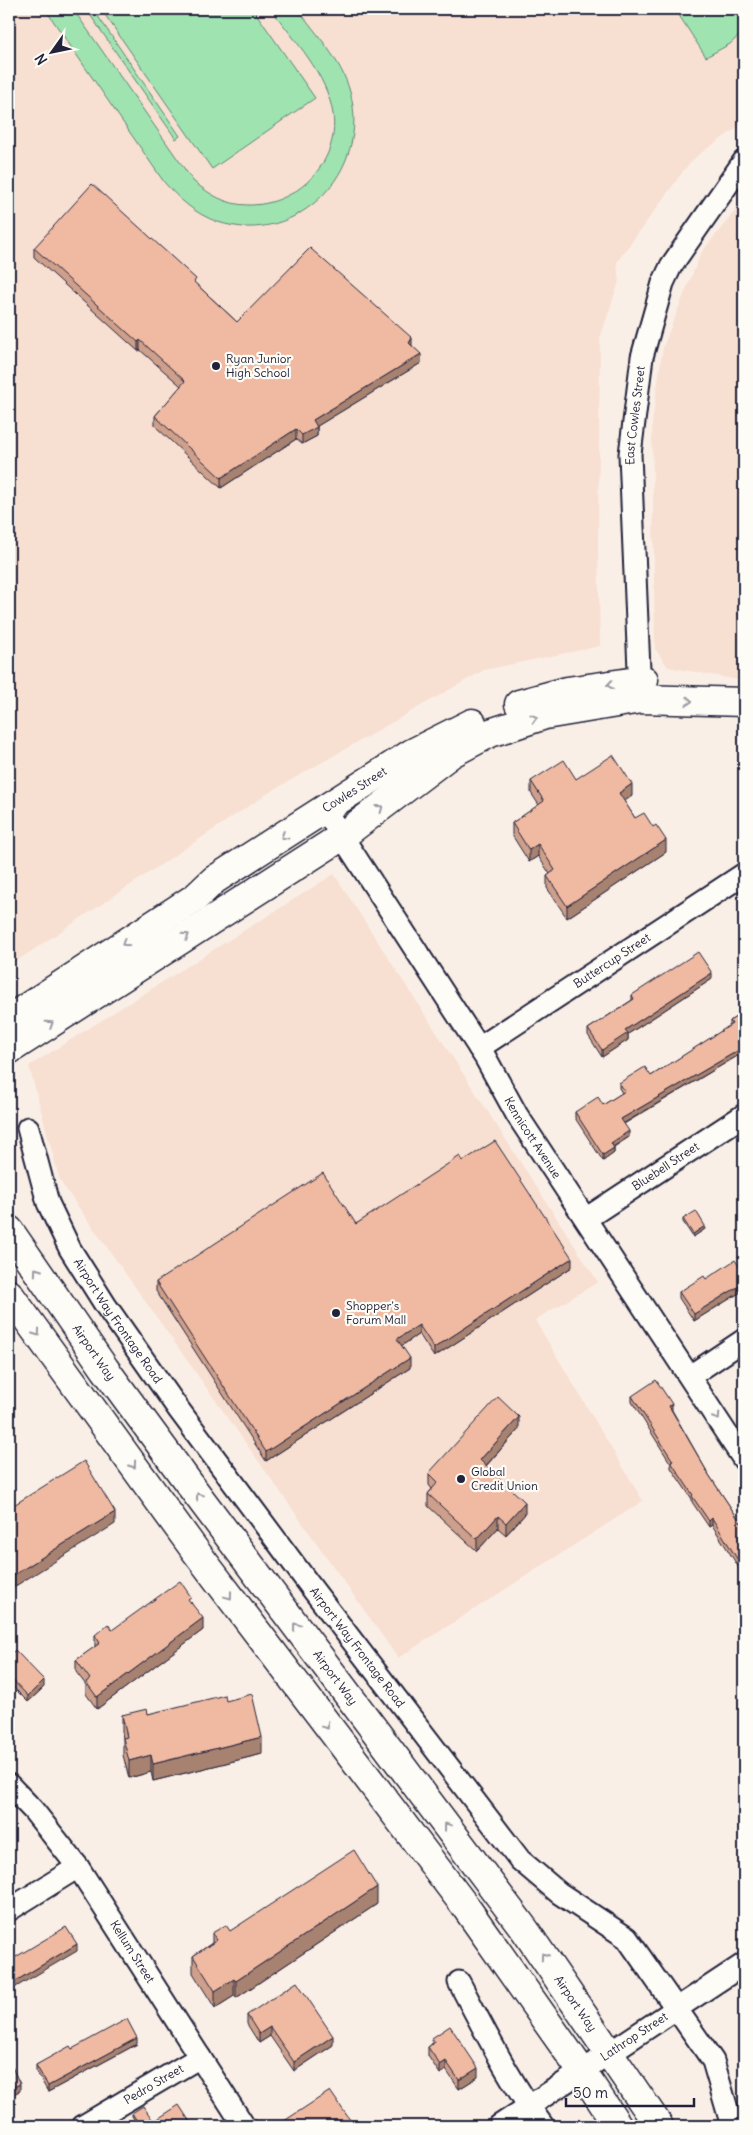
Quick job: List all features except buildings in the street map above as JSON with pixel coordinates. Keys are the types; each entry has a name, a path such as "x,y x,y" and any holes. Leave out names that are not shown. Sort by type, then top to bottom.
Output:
{"main road":[{"name":"Cowles Street","path":"9,1019 196,897 214,880 412,753 487,716 529,701 566,691 640,690 721,684 744,694"},
{"name":"Cowles Street","path":"9,1050 341,837 452,753 490,733 545,715 640,690"},
{"path":"640,690 744,702"},
{"name":"Airport Way","path":"9,1230 105,1369 525,1930 611,2054 658,2126"},
{"path":"9,1294 200,1557 465,1906 583,2073 618,2126"}],"street":[{"name":"East Cowles Street","path":"640,690 630,454 642,357 663,283 671,266 744,161"},
{"name":"Kennicott Avenue","path":"325,810 478,1048 517,1115 587,1218 744,1460"},
{"name":"Buttercup Street","path":"478,1048 744,874"},
{"name":"Bluebell Street","path":"587,1218 744,1115"},
{"name":"Airport Way Frontage Road","path":"28,1128 48,1203 70,1249 106,1306 179,1410 314,1591 520,1860 559,1893 627,1938 713,2061 732,2126"},
{"path":"690,1376 744,1340"},
{"name":"Kellum Street","path":"9,1785 33,1810 78,1867 244,2126"},
{"path":"9,1910 78,1867"},
{"name":"Lathrop Street","path":"499,2126 583,2073 744,1964"},
{"path":"459,1982 485,2032 529,2107 543,2126"},
{"name":"Pedro Street","path":"82,2126 200,2057"}],"shaded area":[{"path":"9,9 744,9 744,123 698,155 687,166 617,262 619,281 600,338 598,545 600,646 484,670 270,792 9,966"},
{"path":"744,200 744,681 668,667 655,649 652,423 663,347 701,253"},
{"path":"334,874 598,1282 535,1320 643,1501 398,1658 60,1181 29,1066"}],"green space":[{"path":"45,9 73,9 193,181 218,198 240,205 248,205 266,203 283,198 298,190 322,165 329,149 333,132 333,114 330,99 317,71 271,9 298,9 335,59 350,92 354,121 350,149 339,174 322,196 300,213 275,224 247,227 218,222 202,215 182,200 164,182"},
{"path":"86,9 93,9 180,136 176,139"},
{"path":"101,9 253,9 315,98 212,169"},
{"path":"675,9 744,9 744,31 730,44 706,57"}],"place":[{"name":"Ryan Junior High School","path":"216,366"},
{"name":"Shopper's Forum Mall","path":"336,1313"},
{"name":"Global Credit Union","path":"461,1479"}]}
